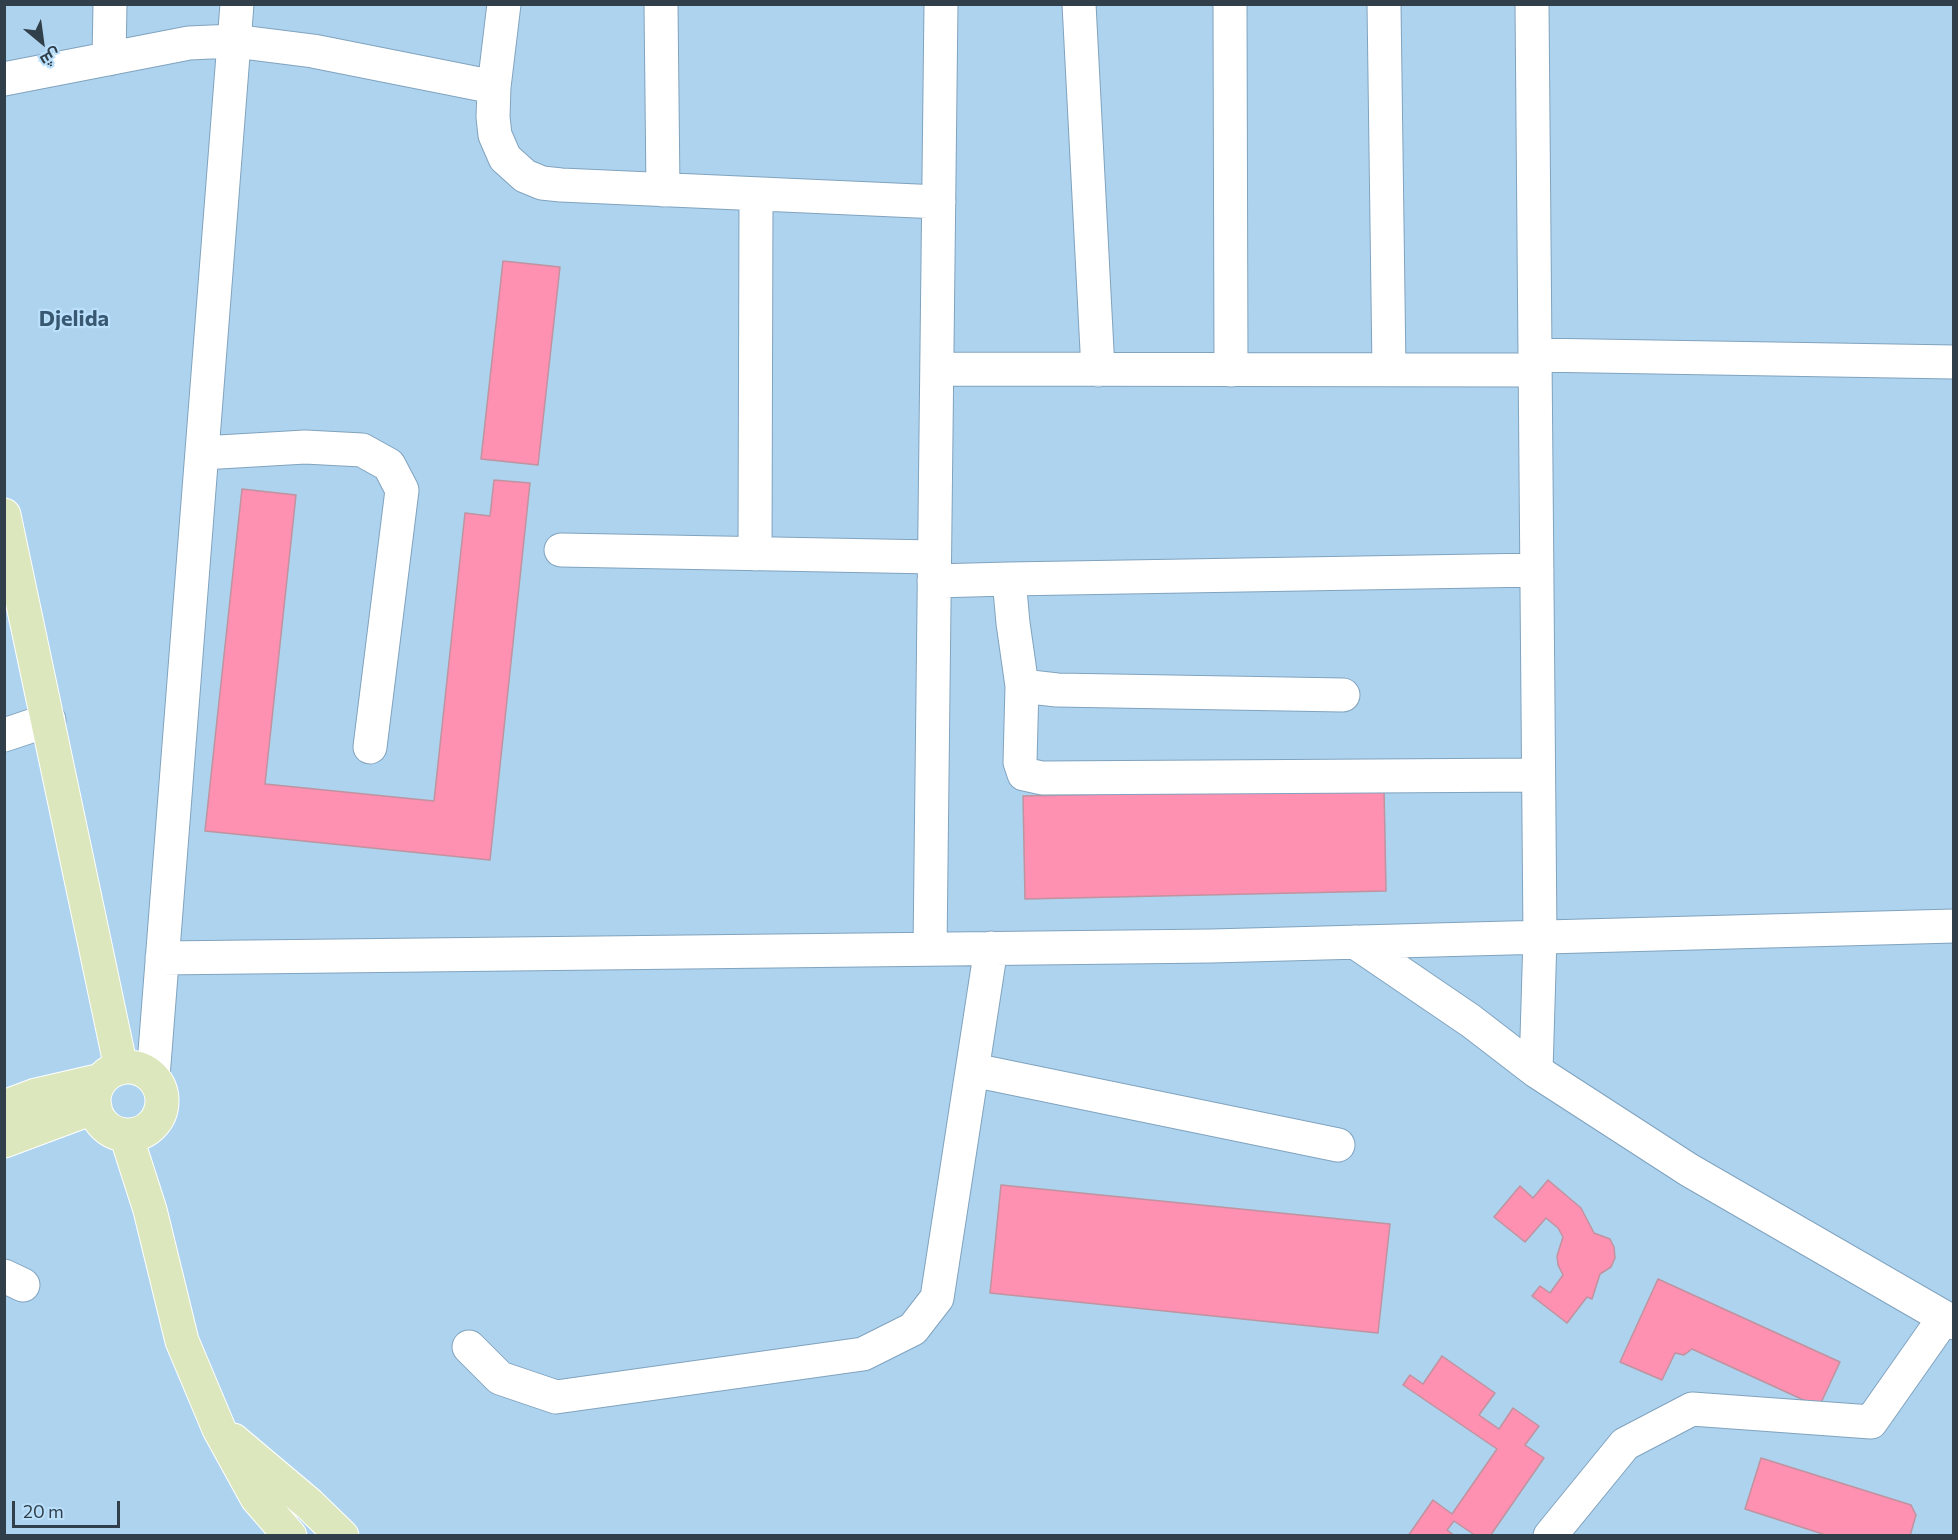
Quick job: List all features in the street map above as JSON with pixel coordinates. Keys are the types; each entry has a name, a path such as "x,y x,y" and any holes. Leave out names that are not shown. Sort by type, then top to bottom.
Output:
{"main road":[{"path":"4,514 49,720 105,1085 99,1119 106,1127 117,1133 137,1134 152,1126 162,1107 159,1087 153,1077 145,1071 134,1068 105,1085 4,1141"},
{"path":"4,1107 36,1095 105,1085"},
{"path":"126,1135 150,1210 182,1341 219,1429 257,1498 290,1536"},
{"path":"219,1429 309,1504 342,1536"}],"street":[{"path":"110,4 110,58"},
{"path":"153,1077 237,4"},
{"path":"504,4 494,87 495,135 506,158 525,176 542,183 561,185 939,202"},
{"path":"661,4 663,190"},
{"path":"930,949 941,4"},
{"path":"1079,4 1098,370"},
{"path":"1230,4 1231,370"},
{"path":"1384,4 1389,370"},
{"path":"1532,4 1540,937 1536,1071"},
{"path":"4,79 189,43 234,41 312,51 494,87"},
{"path":"755,554 756,194"},
{"path":"937,369 1389,370 1535,363 1953,362"},
{"path":"202,453 305,447 362,450 389,465 402,490 370,747"},
{"path":"561,550 755,554 934,569 1009,579 1537,570"},
{"path":"1009,579 1022,686 1020,762 1024,774 1042,778 1538,775"},
{"path":"1022,686 1057,690 1342,695"},
{"path":"4,735 49,720"},
{"path":"162,958 1212,946 1953,926"},
{"path":"1355,942 1471,1021 1536,1071 1689,1170 1949,1321 1871,1422 1692,1409 1624,1444 1550,1536"},
{"path":"469,1347 500,1378 556,1397 863,1354 913,1329 937,1298 991,948"},
{"path":"973,1070 1338,1145"}],"building":[{"path":"503,261 560,267 538,465 481,459"},
{"path":"494,480 530,483 490,860 205,831 242,489 296,495 265,784 434,801 465,513 490,516"},
{"path":"1384,788 1386,891 1025,899 1023,796"},
{"path":"1548,1180 1581,1208 1594,1233 1610,1239 1614,1247 1615,1258 1611,1267 1600,1274 1592,1299 1587,1297 1567,1323 1532,1296 1540,1286 1550,1293 1563,1275 1557,1256 1563,1237 1558,1228 1546,1218 1525,1242 1494,1217 1520,1186 1533,1198"},
{"path":"1001,1185 1390,1224 1378,1333 990,1293"},
{"path":"1658,1279 1840,1362 1819,1407 1692,1349 1684,1355 1675,1353 1662,1380 1620,1362"},
{"path":"1442,1356 1495,1393 1479,1415 1499,1429 1513,1408 1539,1426 1525,1445 1544,1458 1490,1536 1476,1536 1454,1521 1447,1530 1455,1536 1408,1536 1433,1500 1452,1514 1497,1449 1403,1385 1410,1375 1423,1384"},
{"path":"1761,1458 1911,1505 1916,1515 1910,1536 1829,1536 1745,1509"}],"district":[{"name":"Djelida","path":"74,319"}]}
